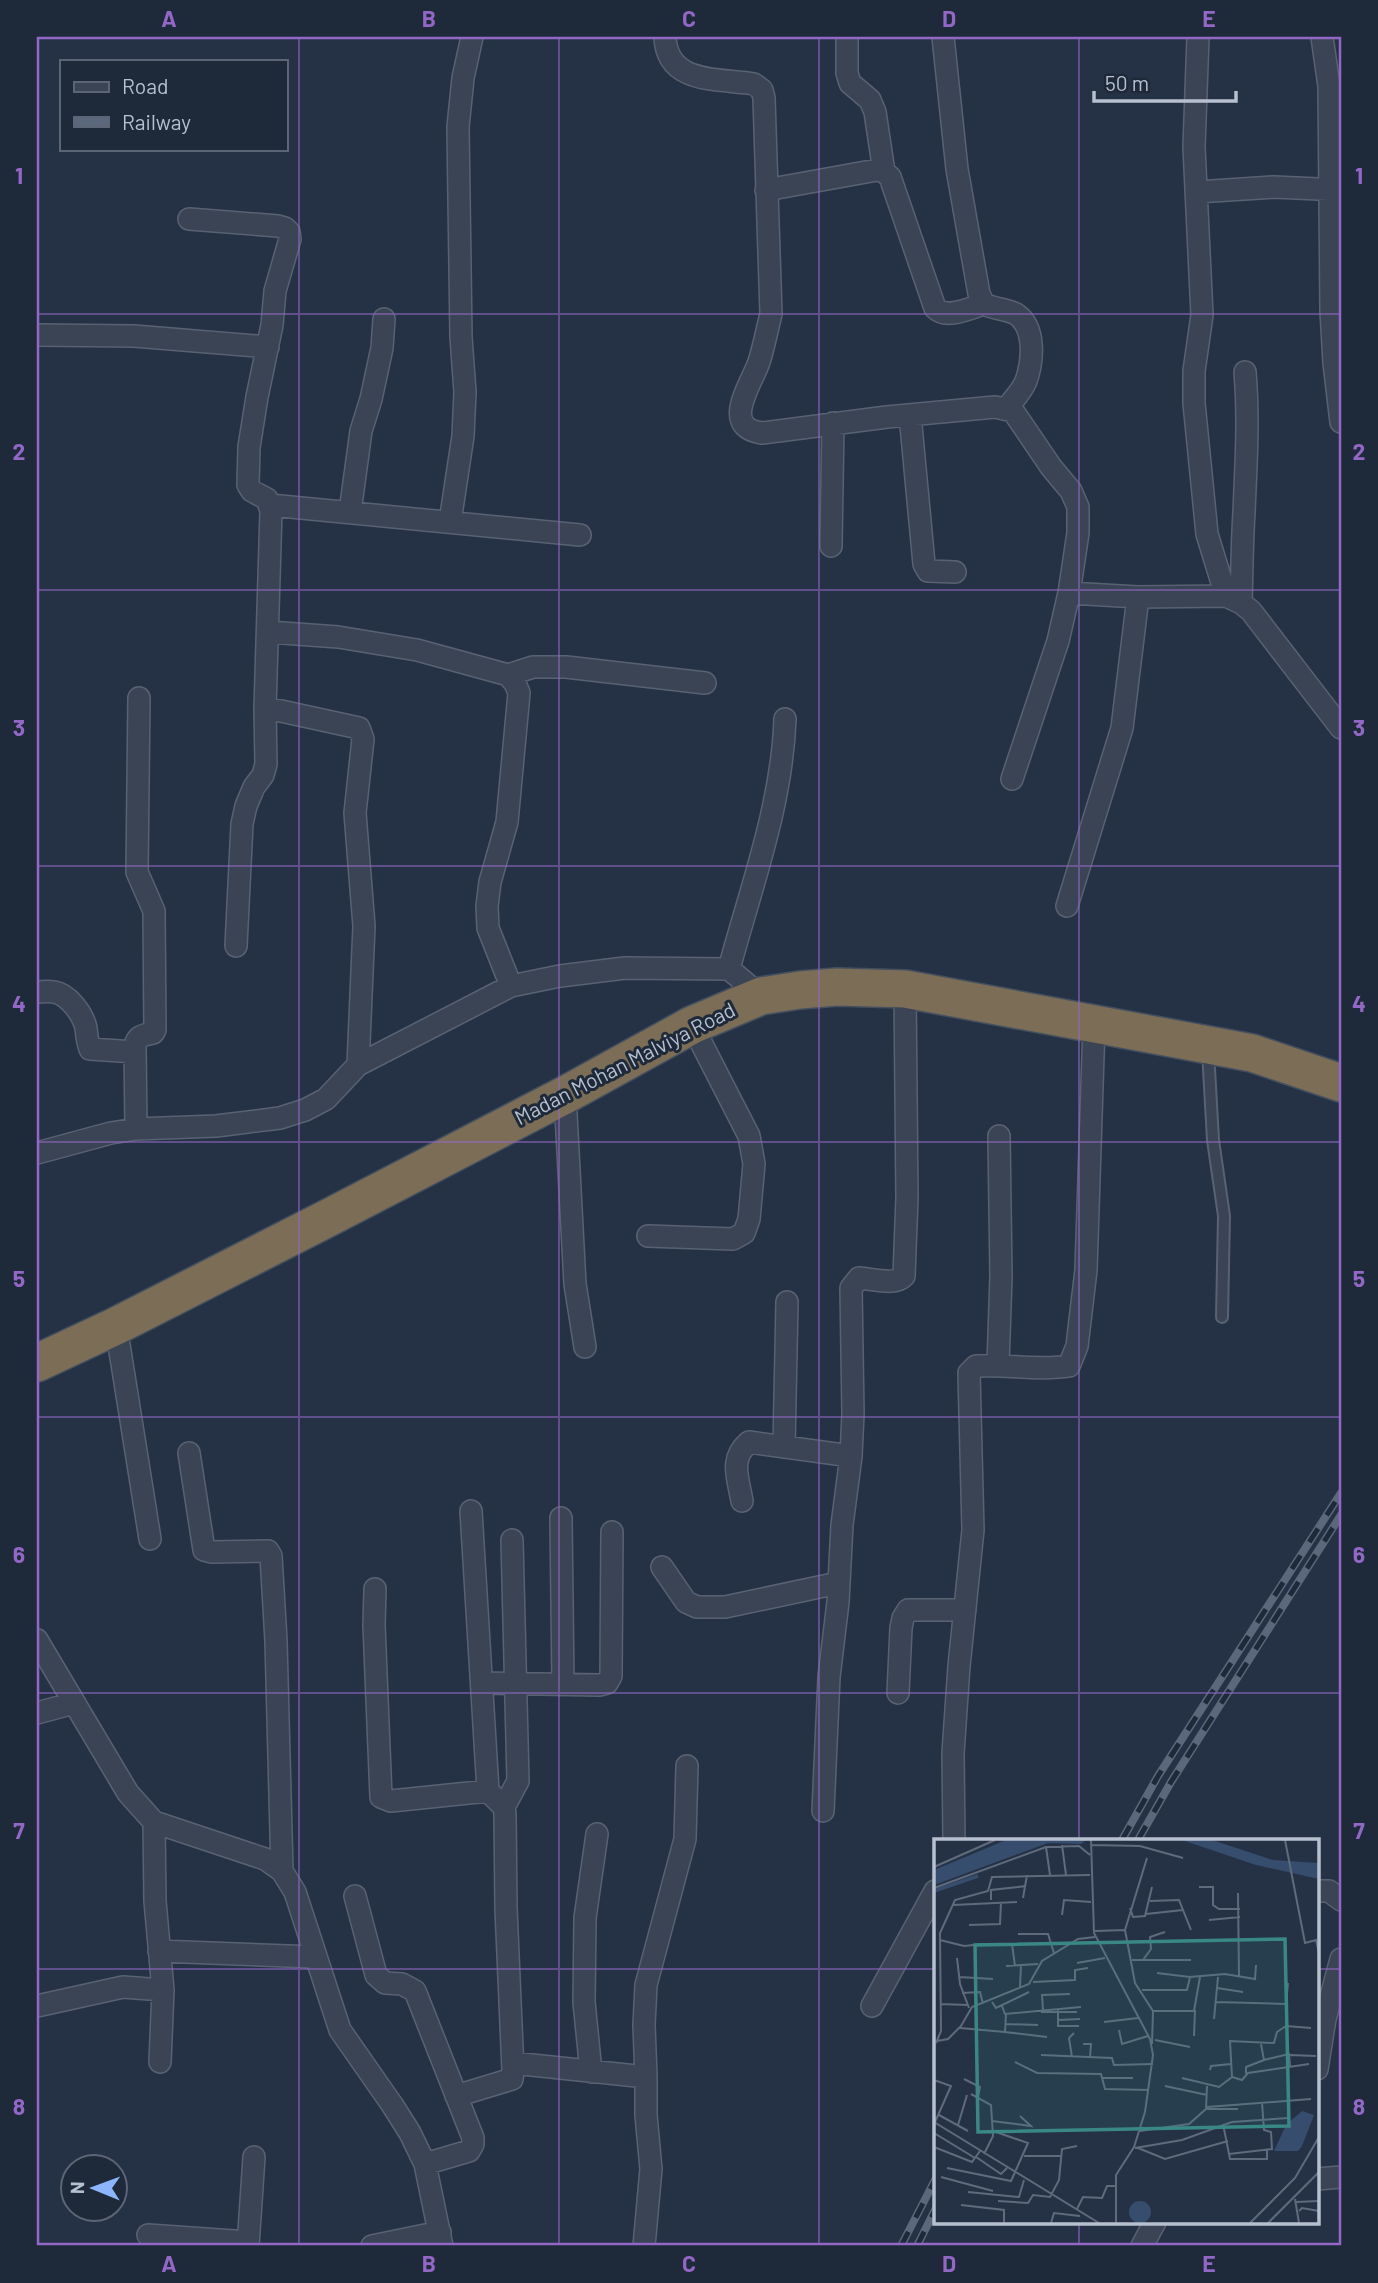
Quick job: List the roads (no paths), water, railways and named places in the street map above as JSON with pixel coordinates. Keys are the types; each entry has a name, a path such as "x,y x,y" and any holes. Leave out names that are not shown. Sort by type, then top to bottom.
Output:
{"highway":[{"name":"Madan Mohan Malviya Road","path":"37,1363 116,1326 565,1095 692,1025 761,996 837,987 905,989 1252,1053 1341,1083"}],"street":[{"path":"450,522 462,448 465,392 461,337 457,127 463,78 472,37"},
{"path":"666,37 666,48 673,63 681,71 694,76 754,84 762,90 764,98 771,314 765,343 742,399 740,412 743,424 751,432 762,433 910,415 1007,408 1013,411 1051,467 1071,491 1078,507 1078,533 1069,593 1058,641 1012,779"},
{"path":"846,37 847,73 850,83 870,100 876,113 884,172"},
{"path":"943,37 957,169 975,278 984,304"},
{"path":"1198,37 1194,147 1202,315 1194,404 1207,534 1234,599 1251,611 1341,728"},
{"path":"1322,37 1329,86 1337,191 1331,311 1341,422"},
{"path":"765,190 877,170 890,177 935,308 940,313 948,314 984,304 1014,313 1023,321 1030,335 1031,362 1025,384 1007,408"},
{"path":"1197,192 1274,187 1337,191"},
{"path":"188,219 278,226 289,232 290,239 275,291 268,346 249,447 248,485 271,505 266,764 246,806 242,824 236,946"},
{"path":"350,512 361,431 372,398 382,348 384,319"},
{"path":"37,335 134,336 268,346"},
{"path":"1234,599 1248,449 1245,372"},
{"path":"910,415 924,564 928,571 955,572"},
{"path":"831,546 833,423"},
{"path":"271,505 580,534"},
{"path":"1069,593 1234,599"},
{"path":"1067,906 1122,728 1138,597"},
{"path":"269,632 338,637 417,650 508,675 533,667 566,667 705,683"},
{"path":"508,675 519,693 507,822 487,906 488,928 511,986"},
{"path":"136,1129 136,1041 155,1030 156,969 154,911 137,872 139,698"},
{"path":"265,709 359,728 362,733 355,813 365,926 358,1065"},
{"path":"729,969 778,792 785,719"},
{"path":"37,1153 111,1133 136,1129 216,1126 281,1118 305,1110 326,1099 358,1065 511,986 560,976 625,968 729,969 761,996"},
{"path":"823,1811 829,1677 838,1602 842,1525 851,1456 853,1284 859,1278 897,1282 904,1276 907,1198 905,989"},
{"path":"37,992 55,992 72,1004 86,1026 86,1041 90,1049 135,1052"},
{"path":"648,1236 733,1239 744,1233 750,1219 754,1164 749,1136 692,1025"},
{"path":"954,1839 953,1753 973,1530 969,1373 976,1366 1069,1366 1077,1346 1086,1270 1094,1025"},
{"path":"565,1095 575,1284 585,1347"},
{"path":"998,1365 1001,1276 999,1136"},
{"path":"784,1447 787,1303"},
{"path":"116,1326 150,1539"},
{"path":"742,1501 736,1467 739,1450 749,1441 851,1456"},
{"path":"189,1452 204,1549 211,1552 268,1552 271,1556 282,1871"},
{"path":"471,1511 488,1791 503,1807"},
{"path":"561,1518 563,1684"},
{"path":"482,1683 607,1683 611,1676 612,1532"},
{"path":"456,2096 512,2079 503,1807 518,1781 512,1540"},
{"path":"662,1567 686,1602 709,1609 838,1583"},
{"path":"375,1589 381,1797 391,1801 488,1791"},
{"path":"898,1693 901,1628 908,1610 965,1610"},
{"path":"37,1640 128,1793 154,1822 265,1858 282,1871 295,1892 340,2030 393,2106 425,2164 441,2239 372,2246"},
{"path":"37,1713 74,1703"},
{"path":"644,2246 651,2169 646,2115 646,1985 685,1839 687,1766"},
{"path":"154,1822 155,1901 163,1990 160,2062"},
{"path":"592,2072 584,2002 585,1918 597,1834"},
{"path":"1318,1891 1329,1891 1341,1900"},
{"path":"872,2006 934,1893"},
{"path":"355,1896 376,1975 385,1983 402,1984 415,1991 473,2138 469,2151 425,2164"},
{"path":"159,1951 315,1957"},
{"path":"1318,2063 1325,2019 1341,1959"},
{"path":"37,2006 123,1987 163,1990"},
{"path":"513,2063 646,2077"},
{"path":"148,2235 248,2244 254,2157"},
{"path":"1318,2179 1341,2178"},
{"path":"1142,2246 1154,2224"}],"lane":[{"path":"1208,1046 1213,1140 1224,1216 1222,1317"}],"railway":[{"path":"1123,1839 1158,1776 1341,1493"},
{"path":"1139,1839 1171,1782 1341,1515"},
{"path":"901,2246 934,2182"},
{"path":"917,2246 934,2212"}]}
